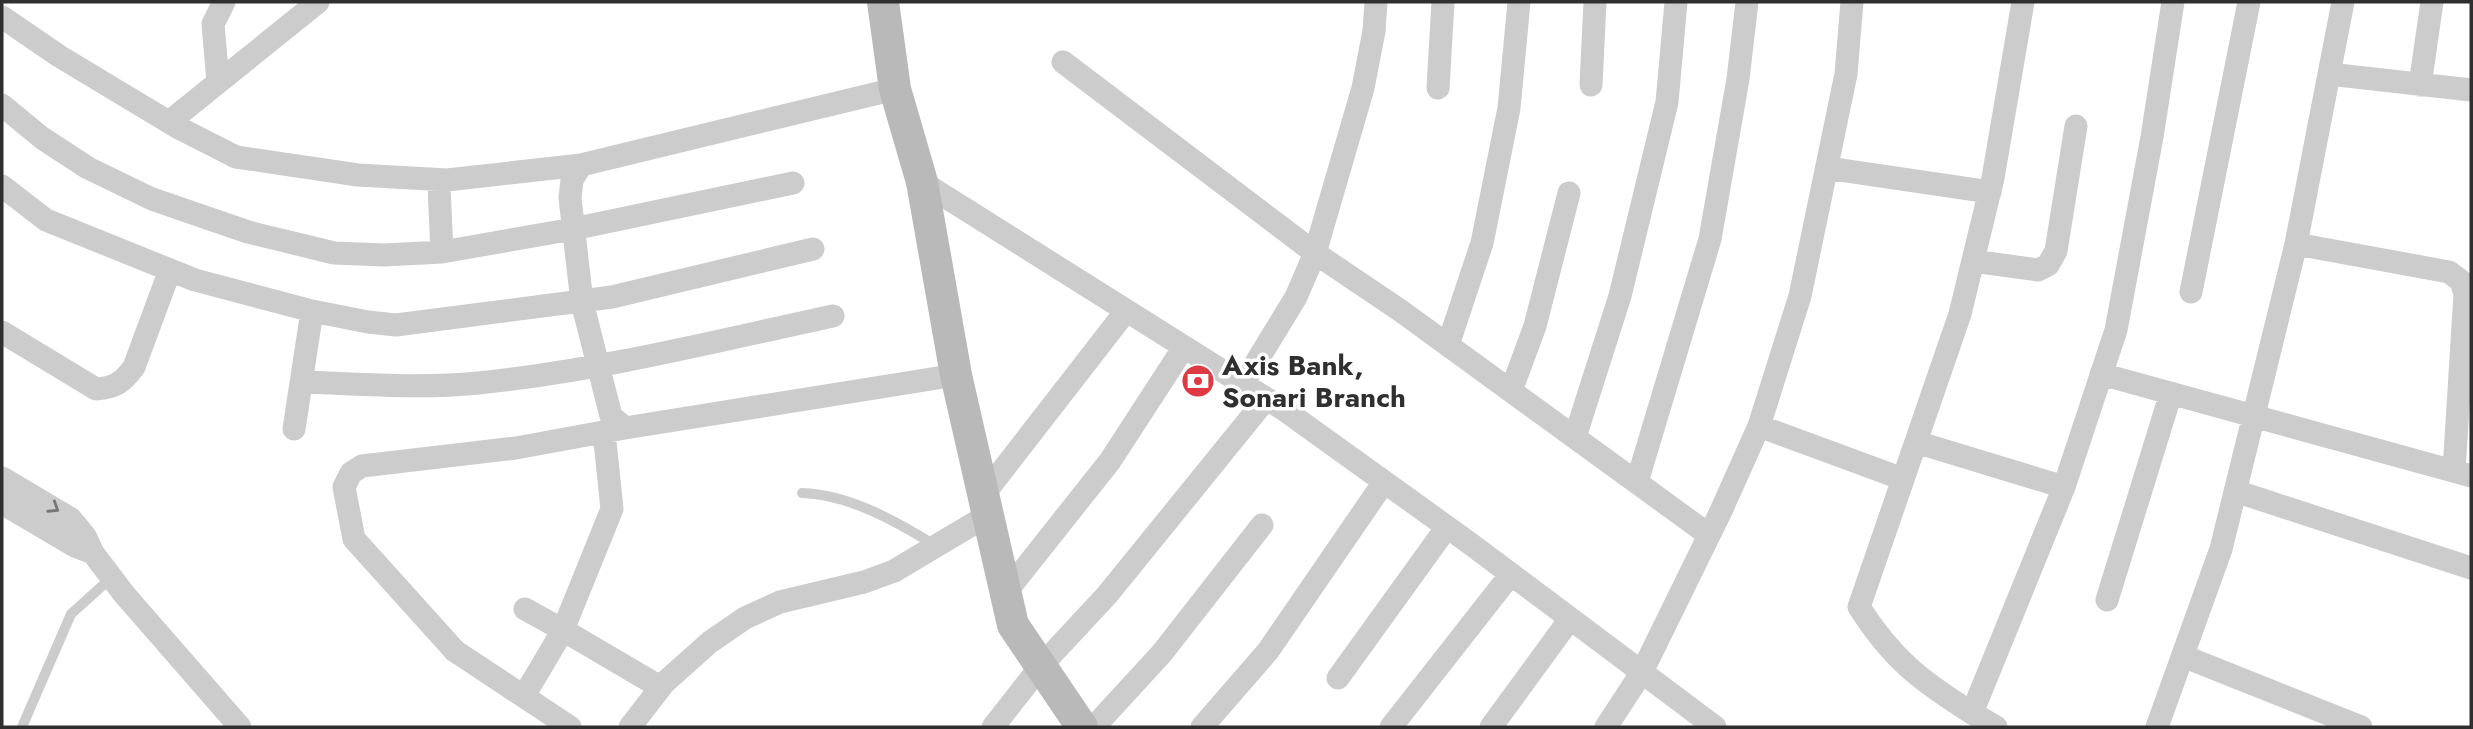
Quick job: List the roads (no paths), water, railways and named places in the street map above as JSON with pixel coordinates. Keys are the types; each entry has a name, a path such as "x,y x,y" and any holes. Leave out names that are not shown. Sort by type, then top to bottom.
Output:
{"main road":[{"path":"883,2 895,89 922,182 957,375 1013,625 1082,727"}],"street":[{"path":"218,82 213,24 224,2"},
{"path":"169,122 318,2"},
{"path":"1243,384 1296,297 1315,253 1363,88 1374,31 1376,2"},
{"path":"1438,88 1443,2"},
{"path":"1448,345 1482,243 1509,107 1520,2"},
{"path":"1591,85 1595,2"},
{"path":"1575,437 1620,296 1667,102 1676,2"},
{"path":"1637,482 1710,239 1738,79 1747,2"},
{"path":"1606,727 1642,673 1759,426 1800,296 1846,74 1852,2"},
{"path":"1996,727 1930,686 1900,662 1877,635 1859,607 1960,314 1990,192 2023,2"},
{"path":"1972,713 2064,487 2116,330 2152,137 2173,2"},
{"path":"2191,292 2249,2"},
{"path":"2157,727 2221,549 2295,244 2343,2"},
{"path":"2420,85 2432,2"},
{"path":"2,17 59,56 169,122 236,157 358,175 447,180 581,165 895,89"},
{"path":"1063,62 1315,253 1448,345 1709,535"},
{"path":"2329,74 2471,90"},
{"path":"2,105 42,138 88,168 152,199 248,232 334,253 384,255 442,252 573,229 793,183"},
{"path":"1973,261 2038,270 2048,265 2056,251 2076,126"},
{"path":"524,696 563,630 612,509 614,430 582,302 570,198 572,180 581,165"},
{"path":"1827,168 1990,192"},
{"path":"442,252 438,196 439,186 447,180"},
{"path":"922,182 1266,399 1447,527 1715,727"},
{"path":"2,186 46,220 195,281 368,323 396,325 582,302 813,249"},
{"path":"1511,391 1535,326 1569,193"},
{"path":"2101,374 2463,474 2465,293 2461,281 2449,272 2295,244"},
{"path":"2,332 96,389 113,388 124,380 134,367 170,270"},
{"path":"294,429 312,311"},
{"path":"630,727 660,687 710,642 745,618 780,602 864,582 894,571 936,546 986,505 1126,311"},
{"path":"303,382 437,386 478,383 598,366 833,316"},
{"path":"1006,592 1110,461 1184,347"},
{"path":"570,727 455,651 354,539 344,487 351,473 362,466 516,448 957,375"},
{"path":"2107,600 2171,394"},
{"path":"993,727 1040,667 1107,595 1266,399"},
{"path":"1759,426 1903,478"},
{"path":"1916,442 2064,487"},
{"path":"2,478 71,519 112,577 240,727"},
{"path":"1202,727 1268,651 1384,482"},
{"path":"2235,491 2471,568"},
{"path":"2,503 75,546 93,553"},
{"path":"1094,727 1162,653 1262,526"},
{"path":"1338,678 1447,527"},
{"path":"1391,727 1511,574"},
{"path":"524,609 660,687"},
{"path":"1490,727 1570,619"},
{"path":"2183,656 2361,727"}],"lane":[{"path":"802,493 821,494 897,522 936,546"},
{"path":"22,727 71,614 112,577"}],"place":[{"name":"Axis Bank, Sonari Branch","path":"1198,381"}]}
